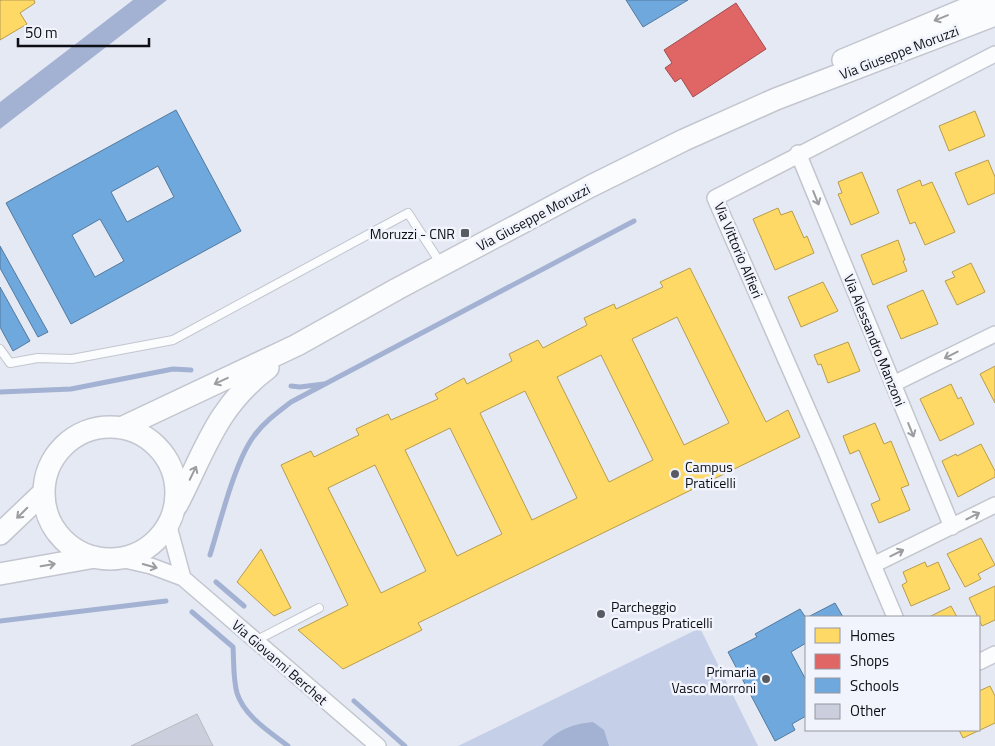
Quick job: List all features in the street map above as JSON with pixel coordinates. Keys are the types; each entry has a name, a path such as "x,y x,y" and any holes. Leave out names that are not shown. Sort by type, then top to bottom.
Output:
{"main road":[{"name":"Via Giuseppe Moruzzi","path":"776,99 830,66 872,46 986,0"},
{"name":"Via Giuseppe Moruzzi","path":"122,428 297,345 442,265 600,182 776,99 995,15"},
{"name":"Via Giuseppe Moruzzi","path":"170,520 212,432 227,407 261,373 297,345"},
{"path":"0,574 106,558 144,549 161,535 170,520 175,501 175,484 167,460 150,440 122,428 107,427 90,430 68,443 51,465 44,492 49,518 58,534 71,546 106,558"},
{"path":"0,534 44,492"}],"street":[{"name":"Via Vittorio Alfieri","path":"873,565 825,449 715,198 798,153 995,54"},
{"name":"Via Alessandro Manzoni","path":"798,153 952,527"},
{"path":"893,384 995,334"},
{"path":"895,616 873,565 995,505"},
{"path":"170,520 183,578"},
{"name":"Via Giovanni Berchet","path":"106,558 151,566 183,578 378,746"},
{"path":"980,662 995,654"}],"lane":[{"path":"0,349 10,363 38,358 72,359 173,340 408,213 442,265"},
{"path":"254,641 319,608"}],"shaded area":[{"path":"133,0 167,0 0,129 0,102"},
{"path":"700,628 758,746 458,746"},
{"path":"593,722 604,730 609,746 542,746 553,736 565,729 578,724"}],"building: Homes":[{"path":"34,0 35,3 20,13 27,24 0,40 0,1"},
{"path":"975,111 985,136 949,151 939,126"},
{"path":"988,160 995,177 995,193 968,205 955,173"},
{"path":"862,172 879,213 851,225 838,194 842,193 838,182"},
{"path":"920,180 922,186 932,182 955,232 925,245 915,222 910,224 897,190"},
{"path":"778,208 781,215 792,211 804,238 807,236 814,253 775,270 753,219"},
{"path":"898,240 907,271 873,285 861,255"},
{"path":"971,263 985,292 957,305 945,281 955,277 952,272"},
{"name":"Campus Praticelli","path":"690,268 766,422 788,410 800,437 418,623 422,630 343,669 298,630 348,605 281,465 311,451 314,457 359,435 356,429 388,414 391,420 438,399 435,394 464,378 467,384 512,361 509,354 538,340 543,348 587,325 584,318 614,304 616,309 663,287 660,282","holes":["677,317 729,423 684,445 632,339","601,355 653,460 609,482 557,377","525,391 577,498 532,520 480,413","450,428 502,534 457,556 405,450","375,465 426,571 381,593 328,488"]},
{"path":"823,282 838,311 801,327 788,297"},
{"path":"923,290 938,324 901,339 887,306"},
{"path":"848,342 860,371 828,383 821,364 818,365 814,355"},
{"path":"995,366 995,403 980,374"},
{"path":"951,384 958,399 961,397 974,424 940,441 920,399"},
{"path":"875,423 884,444 891,441 909,485 901,488 910,510 879,523 871,504 880,500 859,450 850,454 843,436"},
{"path":"981,444 995,471 995,477 958,497 942,461"},
{"path":"981,538 995,565 978,574 981,579 965,587 947,554"},
{"path":"261,549 291,608 274,616 237,582"},
{"path":"925,562 927,567 938,562 950,589 911,606 902,585 907,582 903,572"},
{"path":"995,586 995,620 982,626 980,616 977,616 969,598"},
{"path":"951,606 956,616 931,616"},
{"path":"990,686 995,696 995,723 980,730 980,691"},
{"path":"960,731 978,731 963,738"}],"building: Shops":[{"path":"736,3 766,49 693,97 681,78 675,82 665,68 672,63 664,50"}],"building: Schools":[{"path":"626,0 688,0 643,27"},
{"path":"176,110 241,231 71,324 6,203","holes":["158,166 174,197 127,222 111,192","100,219 124,261 95,277 72,235"]},
{"path":"0,246 48,332 38,337 0,268"},
{"path":"0,287 30,341 13,351 0,327"},
{"path":"835,603 842,616 810,616"},
{"path":"800,609 805,616 805,644 791,652 805,678 805,717 792,724 795,730 775,741 728,652 757,637 755,634"}],"building: Other":[{"path":"197,714 213,746 131,746"}],"waterway":[{"path":"210,555 234,476 247,447 262,426 291,402 634,221"},
{"path":"0,392 71,389 173,369 191,370"},
{"path":"291,386 300,387 324,384"},
{"path":"216,582 244,606"},
{"path":"0,621 166,601"},
{"path":"192,612 233,647 236,688 245,709 258,723 288,746"},
{"path":"354,701 405,746"}],"place":[{"name":"Moruzzi - CNR","path":"465,233"},
{"name":"Campus Praticelli","path":"675,474"},
{"name":"Parcheggio Campus Praticelli","path":"601,614"},
{"name":"Primaria Vasco Morroni","path":"766,679"}]}
